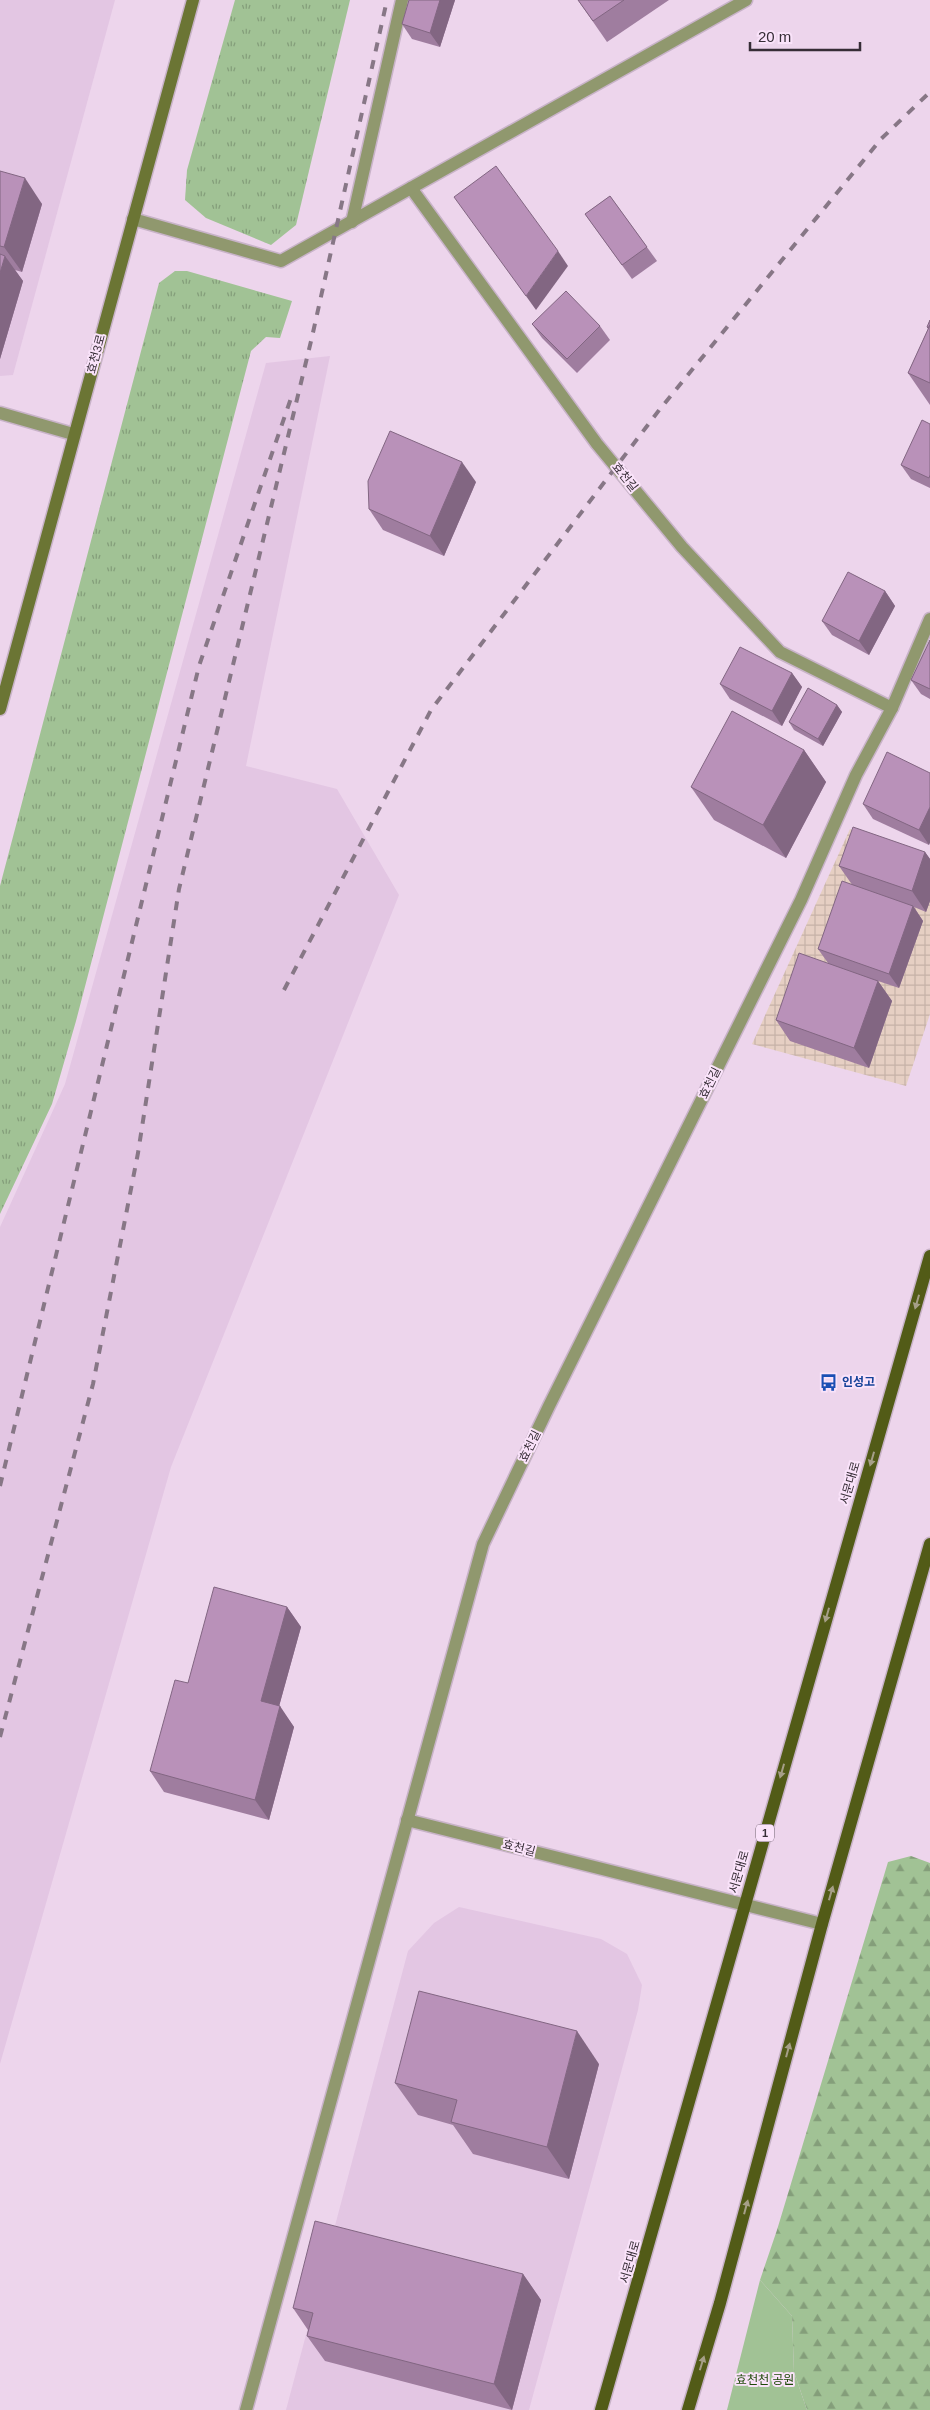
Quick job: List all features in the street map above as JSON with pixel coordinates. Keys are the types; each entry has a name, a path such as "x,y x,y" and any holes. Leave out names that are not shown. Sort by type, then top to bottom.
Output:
{"main road":[{"name":"서문대로","path":"601,2410 930,1256"},
{"path":"688,2410 722,2293 822,1924 930,1544"}],"street":[{"name":"효천3로","path":"0,709 73,434 193,0"},
{"path":"352,222 402,0"},
{"path":"133,219 281,261 746,0"},
{"name":"효천길","path":"411,188 597,444 682,547 780,652 892,708"},
{"path":"0,413 73,434"},
{"name":"효천길","path":"822,1924 407,1820 483,1544 549,1406 801,900 856,775 892,708 930,619"},
{"path":"246,2410 407,1820"}],"shaded area":[{"path":"0,0 115,0 13,375 0,376"},
{"path":"330,356 246,766 337,789 399,895 171,1467 0,2064 0,1227 65,1084 266,363"},
{"path":"850,829 930,861 930,1014 906,1086 752,1044"},
{"path":"459,1907 601,1939 627,1954 642,1985 638,2010 529,2410 286,2410 408,1951 434,1923"}],"green space":[{"path":"235,0 350,0 296,225 271,245 206,218 185,200 187,170"},
{"path":"175,271 187,271 292,301 280,338 266,337 251,351 76,1021 52,1104 0,1214 0,886 159,283"},
{"path":"911,1856 930,1863 930,2410 807,2410 794,2372 792,2316 760,2280 777,2230 888,1862"},
{"name":"효천천 공원","path":"760,2280 792,2316 794,2372 807,2410 727,2410"}],"building":[{"path":"409,0 440,0 430,33 402,24"},
{"path":"578,0 624,0 593,21"},
{"path":"496,166 558,251 526,296 454,197"},
{"path":"0,171 25,178 4,247 0,246"},
{"path":"610,196 647,247 622,265 585,214"},
{"path":"0,254 5,256 0,273"},
{"path":"566,291 600,326 567,359 532,324"},
{"path":"930,325 930,383 908,373"},
{"path":"922,420 930,424 929,478 901,465"},
{"path":"390,431 462,462 430,536 369,509 368,481"},
{"path":"848,572 885,591 859,641 822,621"},
{"path":"930,640 930,689 911,680"},
{"path":"740,647 792,673 772,711 720,684"},
{"path":"808,688 837,705 818,739 789,722"},
{"path":"732,711 804,750 763,825 691,787"},
{"path":"887,752 930,773 930,807 919,830 863,804"},
{"path":"853,827 925,852 912,891 839,866"},
{"path":"842,881 913,906 889,974 818,949"},
{"path":"799,953 878,981 854,1048 776,1020"},
{"path":"214,1587 287,1607 261,1701 280,1706 255,1800 150,1771 175,1680 188,1683"},
{"path":"419,1991 577,2031 547,2147 451,2122 457,2100 395,2083"},
{"path":"315,2221 523,2274 494,2384 307,2336 313,2313 293,2308"}],"railway":[{"path":"0,1737 93,1384 138,1153 179,889 312,337 387,0"},
{"path":"284,990 431,710 660,409 881,139 930,92"},
{"path":"0,1486 199,666 291,398"}],"place":[{"name":"인성고","path":"828,1382"}]}
